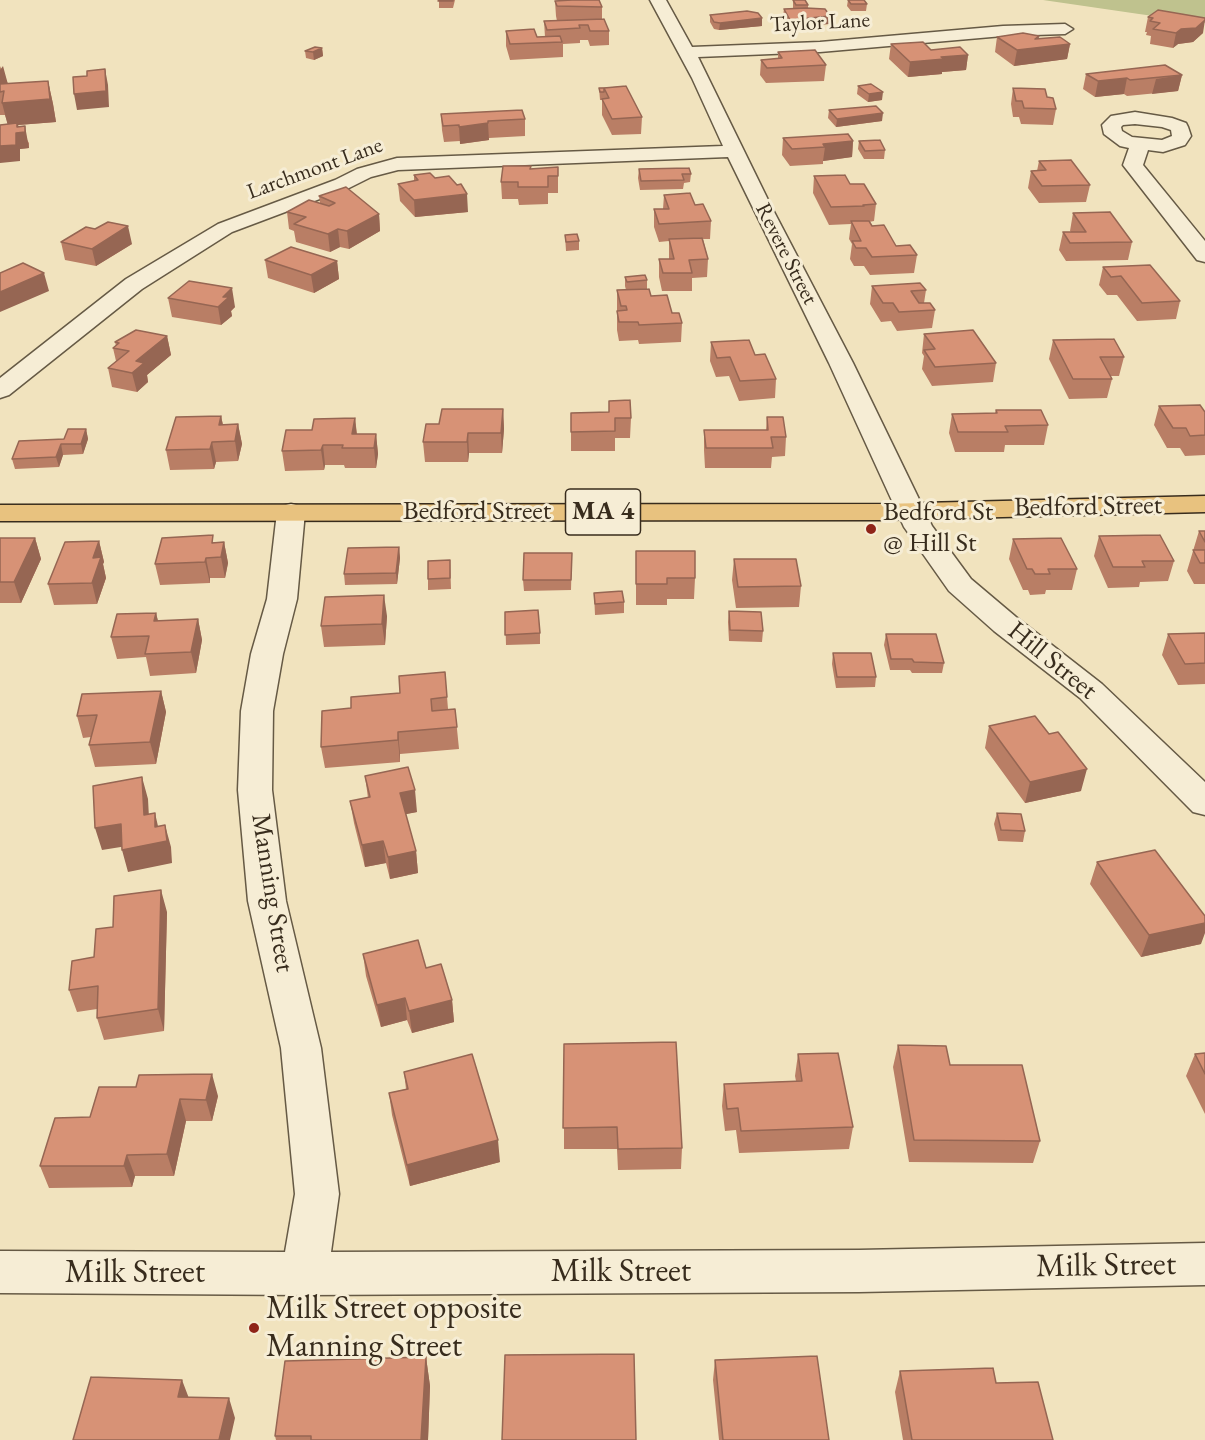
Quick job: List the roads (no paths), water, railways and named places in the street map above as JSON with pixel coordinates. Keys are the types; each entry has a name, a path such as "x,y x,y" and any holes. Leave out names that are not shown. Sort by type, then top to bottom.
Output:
{"main road":[{"name":"Bedford Street","path":"0,513 909,511 1205,504"}],"street":[{"name":"Revere Street","path":"658,0 851,383 909,511"},
{"name":"Taylor Lane","path":"686,52 820,47 1003,31 1065,29"},
{"path":"1140,145 1133,165 1205,255"},
{"name":"Larchmont Lane","path":"0,390 134,284 225,228 342,184 364,172 397,164 736,151"},
{"name":"Hill Street","path":"909,511 918,528 960,585 1091,691 1205,803"},
{"name":"Manning Street","path":"291,512 282,599 267,654 257,711 255,790 267,902 301,1048 317,1194 305,1274"},
{"name":"Milk Street","path":"0,1272 305,1274 938,1270 1205,1264"}],"place":[{"name":"Bedford St @ Hill St","path":"871,529"},
{"name":"Milk Street opposite Manning Street","path":"254,1328"}]}
